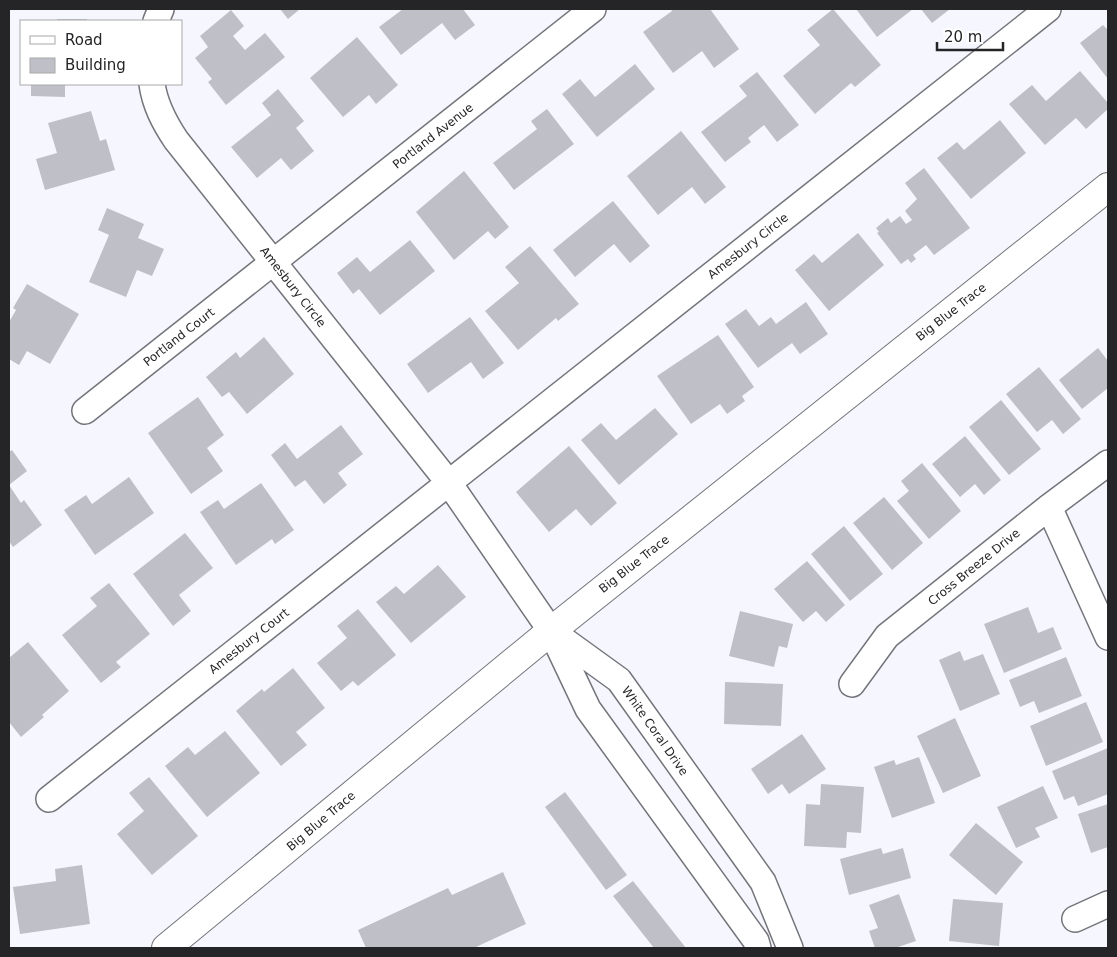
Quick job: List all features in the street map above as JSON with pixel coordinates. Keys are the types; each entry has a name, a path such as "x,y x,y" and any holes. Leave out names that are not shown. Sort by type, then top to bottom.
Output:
{"street":[{"name":"Portland Avenue","path":"273,262 593,9"},
{"name":"Amesbury Circle","path":"449,484 1048,9"},
{"name":"Amesbury Circle","path":"152,85 154,97 167,127 449,484 551,631"},
{"name":"Big Blue Trace","path":"166,948 551,631 1108,188"},
{"name":"Portland Court","path":"85,411 273,262"},
{"name":"Cross Breeze Drive","path":"852,684 887,636 1049,507 1108,463"},
{"name":"Amesbury Court","path":"50,799 449,484"},
{"path":"1049,507 1108,637"},
{"path":"551,631 588,709 756,941 758,948"},
{"name":"White Coral Drive","path":"551,631 619,680 763,882 790,948"},
{"path":"1075,919 1108,904"}],"building":[{"path":"280,9 300,9 288,19"},
{"path":"403,9 463,9 475,25 455,40 442,23 401,55 379,27"},
{"path":"671,9 710,9 739,49 714,68 702,51 673,73 643,32 672,11"},
{"path":"833,9 881,65 855,87 851,83 815,114 783,76 820,45 807,30"},
{"path":"856,9 913,9 877,37"},
{"path":"921,9 950,9 932,23"},
{"path":"231,10 244,26 233,36 245,50 265,33 285,57 226,105 208,82 212,79 195,58 208,47 200,36"},
{"path":"57,19 87,19 87,20"},
{"path":"1103,25 1108,30 1108,79 1080,43"},
{"path":"357,37 398,85 376,104 369,95 343,117 310,78"},
{"path":"635,64 655,89 597,137 562,94 580,79 595,97"},
{"path":"1080,71 1108,103 1108,109 1086,129 1076,118 1045,145 1009,104 1032,85 1046,101"},
{"path":"757,72 799,125 777,142 764,125 748,138 751,142 725,162 701,132 747,96 739,86"},
{"path":"31,85 65,85 65,97 31,96"},
{"path":"278,89 304,121 296,128 314,151 291,170 281,158 257,178 231,147 271,115 262,103"},
{"path":"547,109 574,144 514,190 493,163 537,129 531,121"},
{"path":"91,111 100,141 106,139 115,170 45,190 36,159 57,153 48,123"},
{"path":"1000,120 1026,153 971,199 937,158 957,142 964,150"},
{"path":"681,131 726,187 705,204 692,187 658,215 627,176"},
{"path":"924,168 970,228 934,255 926,245 913,255 916,259 911,263 908,259 901,264 877,233 879,232 876,228 888,218 891,223 900,216 906,224 912,220 905,211 917,199 905,183"},
{"path":"464,171 509,227 495,239 488,231 454,260 416,212"},
{"path":"613,201 650,246 630,263 614,244 575,277 553,250"},
{"path":"107,208 144,224 138,238 164,249 152,276 137,270 126,297 89,282 109,235 98,230"},
{"path":"858,233 884,265 829,311 795,270 814,254 822,263"},
{"path":"410,240 435,271 380,315 359,289 353,294 337,273 357,257 370,272"},
{"path":"530,246 579,304 558,321 556,318 518,350 485,311 519,283 505,267"},
{"path":"27,284 79,314 50,364 27,351 19,365 9,359 9,322 16,310 13,308"},
{"path":"806,302 828,334 800,354 792,343 758,368 725,324 746,309 759,326 771,317 776,324"},
{"path":"470,317 504,363 483,379 471,362 428,393 407,364"},
{"path":"718,335 754,387 742,396 745,401 727,414 720,404 691,424 657,376"},
{"path":"264,337 294,374 247,414 229,392 222,397 206,377 236,352 240,358"},
{"path":"1098,348 1108,361 1108,388 1082,409 1059,380"},
{"path":"1039,367 1081,419 1063,434 1052,420 1037,432 1006,394"},
{"path":"198,397 224,435 207,448 223,471 191,494 148,433"},
{"path":"1001,400 1041,449 1009,475 969,427"},
{"path":"655,408 678,434 619,485 581,440 601,423 616,440"},
{"path":"341,425 363,454 338,473 347,485 324,504 305,480 295,487 271,455 285,443 297,459"},
{"path":"965,436 1001,480 984,495 975,484 960,497 932,464"},
{"path":"569,446 617,503 591,526 576,509 549,532 516,492"},
{"path":"12,450 27,471 9,485 9,452"},
{"path":"922,463 961,511 929,539 897,501 909,491 901,481"},
{"path":"129,477 154,513 95,555 64,510 86,495 92,504"},
{"path":"261,483 294,530 275,544 272,539 236,565 200,512 218,500 224,509"},
{"path":"9,485 21,503 24,500 42,525 13,547 9,541"},
{"path":"884,497 923,543 892,570 853,523"},
{"path":"844,526 883,574 850,601 811,554"},
{"path":"185,533 213,568 179,595 191,611 173,626 133,574"},
{"path":"807,561 845,605 826,622 816,611 803,622 774,589"},
{"path":"438,565 466,597 411,643 376,602 396,586 404,594"},
{"path":"109,583 150,634 116,662 121,667 101,683 62,635 97,606 90,598"},
{"path":"1028,607 1038,633 1053,627 1062,649 1004,673 984,624"},
{"path":"358,609 396,655 358,686 353,681 341,691 317,663 347,638 337,626"},
{"path":"740,611 793,624 787,648 779,646 774,667 729,656"},
{"path":"28,642 69,691 21,737 9,722 9,658"},
{"path":"960,651 964,661 983,654 1000,694 960,711 939,660"},
{"path":"1066,657 1082,696 1039,713 1034,701 1020,707 1009,680"},
{"path":"293,668 325,708 296,732 307,745 281,766 236,711 262,689 264,692"},
{"path":"725,682 783,684 781,726 724,724"},
{"path":"1086,702 1103,742 1046,766 1030,726"},
{"path":"955,718 981,776 943,793 917,736"},
{"path":"225,731 260,773 207,817 165,766 188,747 195,755"},
{"path":"802,734 826,769 789,794 782,784 768,794 751,769"},
{"path":"1108,748 1108,794 1078,806 1074,796 1064,800 1052,771"},
{"path":"919,757 935,803 892,818 874,767 894,760 896,765"},
{"path":"149,777 198,836 152,875 117,834 144,811 129,793"},
{"path":"821,784 864,787 861,833 847,832 846,848 804,846 806,804 820,805"},
{"path":"1043,786 1058,818 1035,828 1040,837 1016,848 997,807"},
{"path":"565,792 627,875 606,890 545,807"},
{"path":"1108,804 1108,847 1091,853 1078,814"},
{"path":"976,823 1023,862 996,895 949,855"},
{"path":"881,848 883,854 903,848 911,878 849,895 840,859"},
{"path":"82,865 90,924 20,934 13,887 56,881 55,869"},
{"path":"503,872 526,924 477,948 366,948 358,930 448,888 452,895"},
{"path":"633,881 686,948 654,948 613,896"},
{"path":"899,894 916,941 895,948 875,948 869,931 878,928 869,905"},
{"path":"953,899 1003,903 999,946 949,941"}]}
